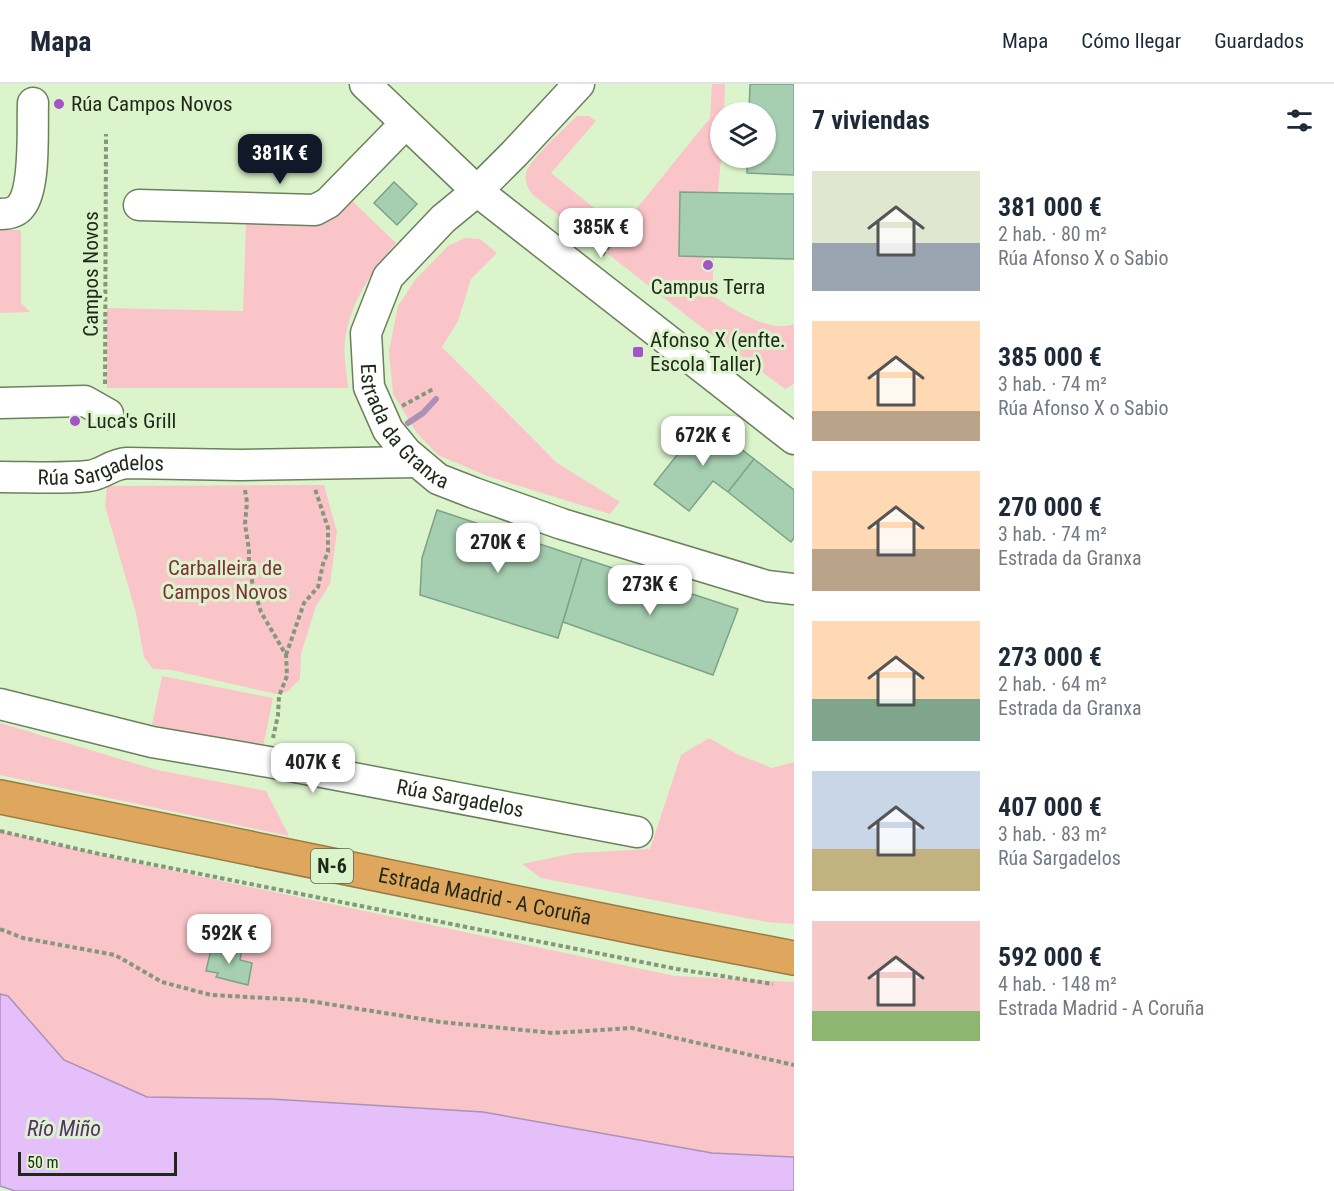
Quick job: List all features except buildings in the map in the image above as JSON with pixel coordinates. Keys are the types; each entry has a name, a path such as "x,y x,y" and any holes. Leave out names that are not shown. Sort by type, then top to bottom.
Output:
{"highway":[{"name":"Estrada Madrid - A Coruña","path":"0,797 664,933 788,971"}],"street":[{"path":"365,84 477,191 794,439"},
{"name":"Estrada da Granxa","path":"579,84 477,191 443,219 388,277 366,333 369,387 388,430 417,462 438,479 474,494 562,524 767,586 794,589"},
{"path":"0,214 10,214 21,206 30,188 33,103"},
{"path":"139,205 315,210 328,203 405,124"},
{"path":"0,403 86,401 108,414"},
{"name":"Rúa Sargadelos","path":"0,477 87,476 102,474 115,464 240,465 417,462"},
{"name":"Rúa Sargadelos","path":"0,704 152,742 637,832"}],"path":[{"name":"Campos Novos","path":"106,134 105,391 108,414"},
{"path":"602,255 622,230"},
{"path":"398,409 435,388"},
{"path":"273,742 279,696 287,676 286,656 304,603 318,587 328,552 328,528 315,485"},
{"path":"244,486 247,502 245,524 253,586 261,612 286,656"},
{"path":"0,831 118,858 665,967 788,971"},
{"path":"0,929 23,938 115,955 162,982 211,995 303,1000 441,1022 553,1033 632,1028 794,1065"}],"green space":[{"path":"712,84 725,84 724,102 711,102"},
{"path":"577,116 589,116 596,121 551,173 620,229 710,118 710,168 720,168 718,192 680,192 679,256 714,258 712,295 729,306 763,323 774,326 794,324 794,384 785,389 705,330 533,195 526,181 529,167 548,144"},
{"path":"349,198 396,243 363,288 352,313 345,347 348,388 107,388 107,308 243,311 246,224 321,223"},
{"path":"0,230 21,230 21,303 30,312 0,313"},
{"path":"465,238 480,239 497,253 471,279 458,321 442,347 557,463 620,502 610,514 487,476 438,455 417,433 393,394 389,351 398,306 415,280 448,246"},
{"name":"Carballeira de Campos Novos","path":"324,485 337,532 330,584 316,606 301,654 300,679 287,692 276,694 172,670 153,669 144,657 136,613 105,506 107,486"},
{"path":"162,676 273,698 263,747 152,725"},
{"path":"0,723 157,770 266,791 289,836 0,775"},
{"path":"709,738 737,754 772,768 794,762 794,924 767,922 541,878 522,864 574,853 650,849 681,755"},
{"path":"0,831 136,863 675,976 794,982 794,1157 712,1153 483,1112 271,1099 147,1097 64,1060 8,997 0,994"}],"water":[{"name":"Río Miño","path":"0,994 8,996 64,1060 147,1097 271,1099 483,1112 712,1153 794,1157 794,1191 15,1191 0,1186"}],"waterway":[{"path":"408,423 423,413 436,399"}],"place":[{"name":"Rúa Campos Novos","path":"59,104"},
{"name":"Campus Terra","path":"708,265"},
{"name":"Afonso X (enfte. Escola Taller)","path":"638,352"},
{"name":"Luca's Grill","path":"75,421"}]}
